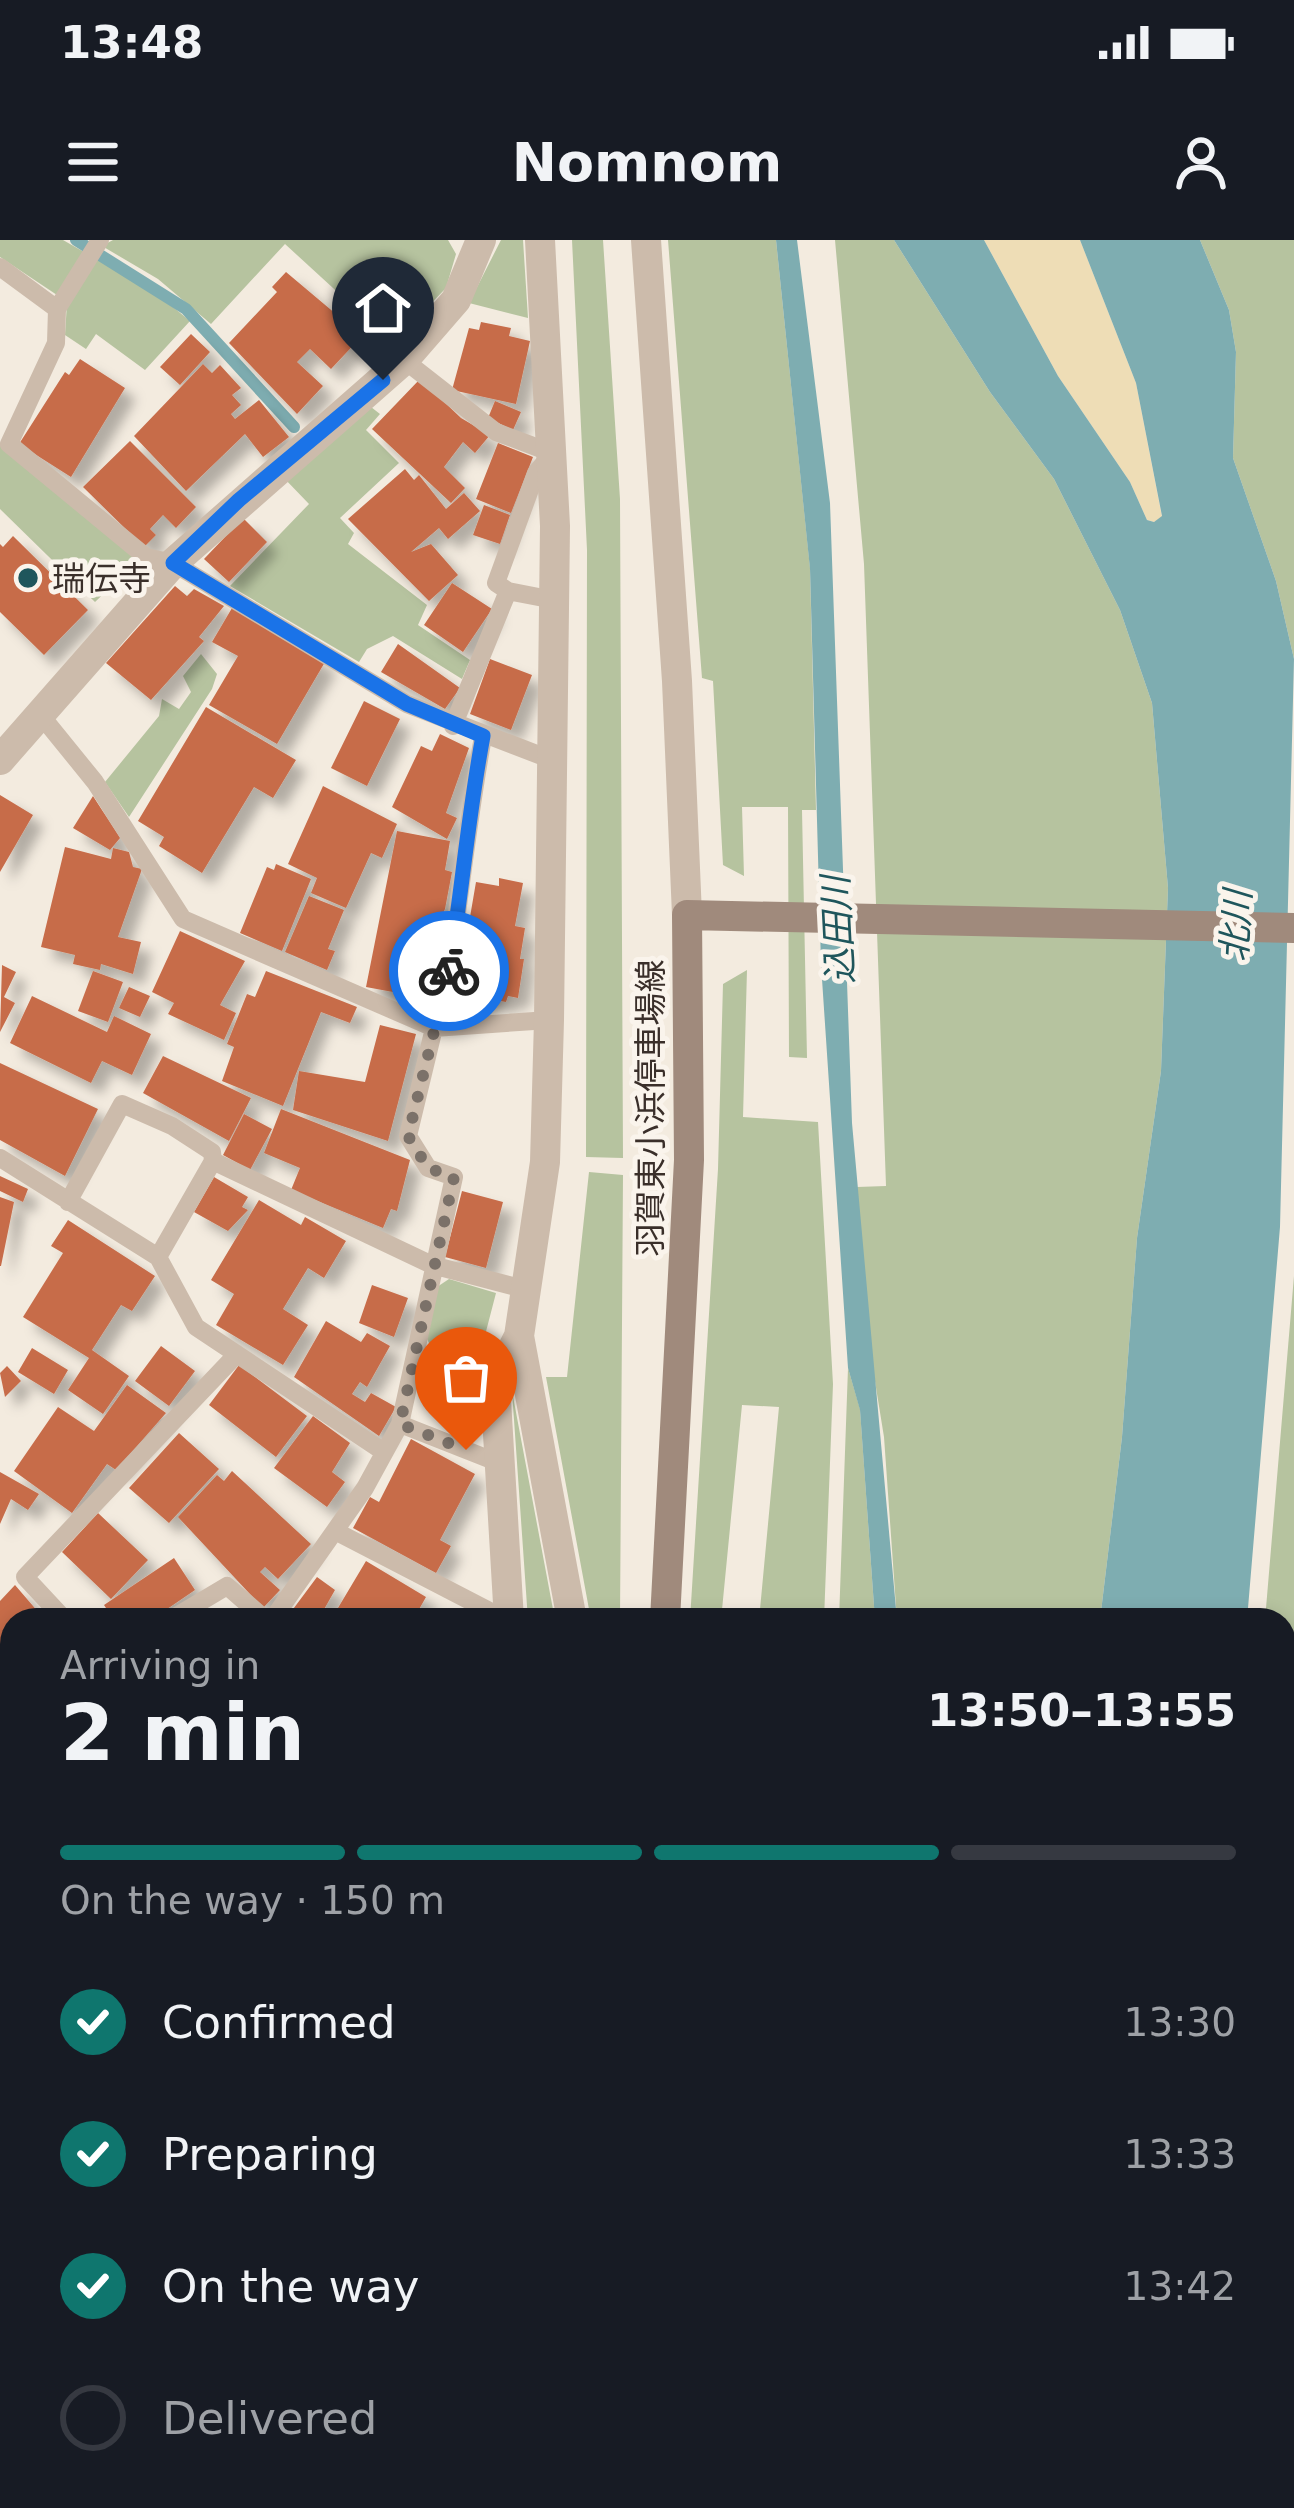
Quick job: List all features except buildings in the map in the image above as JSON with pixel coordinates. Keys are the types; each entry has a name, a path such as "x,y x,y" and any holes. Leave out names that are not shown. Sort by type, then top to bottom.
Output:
{"main road":[{"name":"羽賀東小浜停車場線","path":"665,1608 689,1160 687,915 1294,928"}],"street":[{"path":"0,760 173,563 404,360 456,300 481,240"},
{"path":"540,240 552,452 554,600 549,1020 545,1162 519,1336 570,1608"},
{"path":"646,240 677,681 687,915"},
{"path":"507,1608 495,1383 519,1336"}],"lane":[{"path":"96,247 57,309 56,343 8,444 146,557 173,563 407,704 453,726 552,760"},
{"path":"0,267 57,309"},
{"path":"404,360 496,432 552,452 536,473 496,584 554,600"},
{"path":"453,726 508,591"},
{"path":"39,713 95,782 183,919 434,1028 549,1020"},
{"path":"278,1608 335,1531 400,1424 454,1177 428,1168 408,1136 434,1028 442,1013 465,879 462,850 483,736"},
{"path":"68,1202 122,1103 172,1126 212,1152 213,1161 158,1257"},
{"path":"0,1158 158,1257 196,1327 384,1452"},
{"path":"213,1161 432,1265 524,1289"},
{"path":"53,1608 26,1577 237,1354"},
{"path":"400,1424 499,1463"},
{"path":"335,1531 485,1608"},
{"path":"190,1608 227,1586 254,1608"}],"green space":[{"path":"0,240 63,240 84,252 57,295 0,257"},
{"path":"113,240 448,240 456,254 446,288 393,343 285,244 211,324 158,279 102,246"},
{"path":"501,240 523,240 528,318 469,303"},
{"path":"572,240 603,240 620,499 623,1158 586,1157 587,550"},
{"path":"668,240 776,240 810,568 816,810 802,810 807,1058 789,1057 788,807 742,807 744,876 723,865 713,681 702,678"},
{"path":"835,240 894,240 990,392 1054,479 1120,610 1152,703 1168,888 1161,1071 1137,1238 1122,1437 1101,1608 896,1608 884,1437 867,1332 857,1187 886,1186 864,564"},
{"path":"1200,240 1294,240 1294,659 1276,581 1233,458 1236,352 1229,310"},
{"path":"96,258 151,289 190,321 145,370 96,334 86,349 65,335 67,303"},
{"path":"371,407 380,414 366,430 399,463 340,518 354,533 348,544 427,605 418,625 470,660 462,679 393,636 367,649 359,662 230,586 309,504 283,477"},
{"path":"0,445 138,561 95,602 0,509"},
{"path":"201,654 217,674 212,689 129,817 105,782 159,716 162,699 179,709 191,692 183,676"},
{"path":"747,970 743,1117 818,1122 833,1384 824,1608 760,1608 779,1407 742,1405 722,1608 691,1608 718,1169 723,984"},
{"path":"589,1172 623,1175 620,1608 589,1608 546,1377 567,1377"},
{"path":"1294,1276 1294,1608 1266,1608"},
{"path":"449,1279 496,1293 476,1370 436,1357 426,1337 437,1287"},
{"path":"848,1368 860,1409 874,1608 839,1608"},
{"path":"512,1391 553,1608 527,1608"}],"sand":[{"path":"984,240 1080,240 1136,383 1162,517 1154,522 1147,520 1130,482 1058,376"}],"water":[{"name":"込田川","path":"776,240 797,240 830,503 852,1123 896,1608 874,1608 860,1410 848,1368 821,964 810,569"},
{"name":"北川","path":"894,240 984,240 1058,376 1130,482 1147,520 1154,522 1162,516 1136,383 1080,240 1200,240 1229,310 1236,352 1233,458 1276,581 1294,659 1280,1227 1248,1608 1101,1608 1122,1437 1137,1238 1161,1071 1168,888 1152,703 1120,610 1054,479 990,392"}],"waterway":[{"path":"76,240 186,309 294,427"}],"way so far":[{"path":"449,971 408,1136 428,1168 454,1177 400,1424 466,1450"}],"place":[{"name":"瑞伝寺","path":"28,578"}],"route":[{"path":"383,380 239,500 173,563 407,704 483,736 462,850 465,879 449,971"}]}
